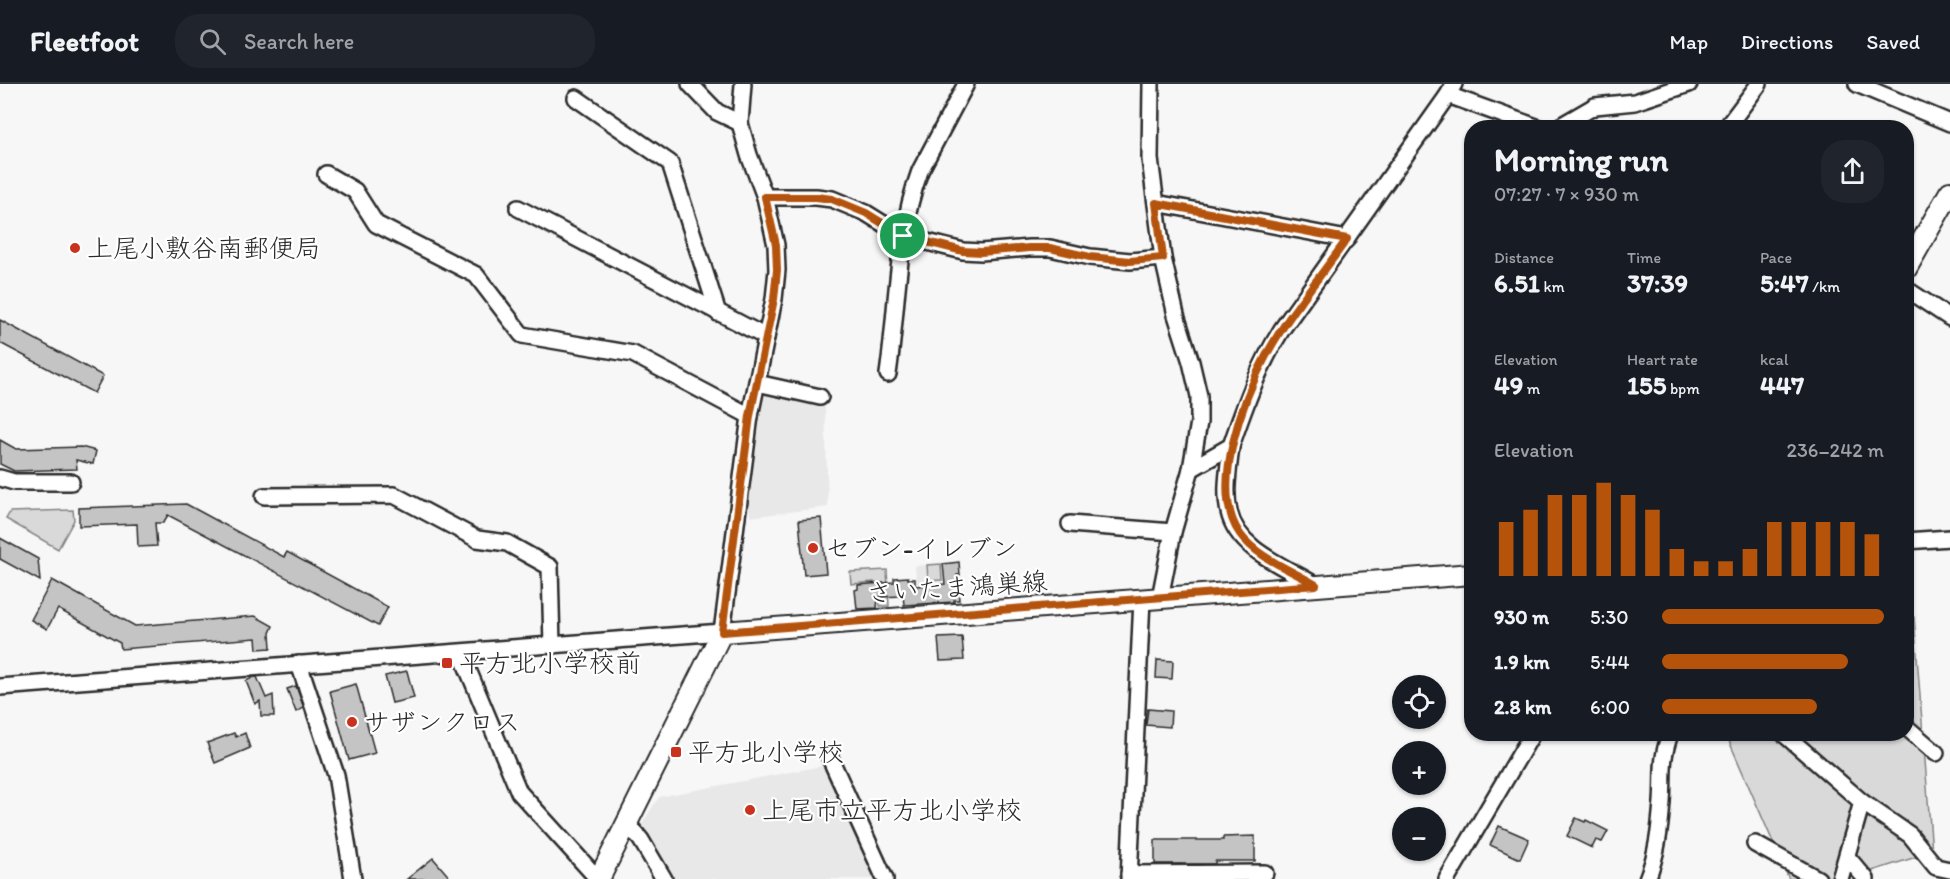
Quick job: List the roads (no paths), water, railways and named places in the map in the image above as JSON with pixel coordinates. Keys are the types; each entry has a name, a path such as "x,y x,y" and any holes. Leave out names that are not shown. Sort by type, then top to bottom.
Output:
{"main road":[{"path":"1914,255 1950,192"},
{"name":"さいたま鴻巣線","path":"722,632 1464,575"},
{"path":"598,879 628,824 722,632"}],"street":[{"path":"690,84 717,112 740,123"},
{"path":"0,687 722,632 750,416 774,299 777,270 776,245 765,197 740,123 743,84"},
{"path":"888,374 903,236 915,186 920,171 966,84"},
{"path":"1151,84 1150,159 1163,258 1199,396 1199,422 1191,469 1151,599 1129,877 1265,873"},
{"path":"1571,120 1595,106 1635,102 1689,84"},
{"path":"1732,120 1759,84"},
{"path":"1857,84 1950,123"},
{"path":"1316,585 1252,547 1240,535 1229,511 1228,478 1231,446 1268,352 1451,90 1520,120"},
{"path":"576,98 670,163 718,313"},
{"path":"326,174 355,191 376,224 476,275 522,335 633,354 750,416"},
{"path":"765,197 832,199 866,213 903,236 963,251 1039,248 1130,261 1163,258"},
{"path":"1156,203 1347,239"},
{"path":"518,208 766,337"},
{"path":"1914,294 1950,318"},
{"path":"757,383 820,398"},
{"path":"1191,469 1231,446"},
{"path":"0,478 14,482 71,482"},
{"path":"264,496 394,495 477,539 507,543 550,567 552,646"},
{"path":"1070,524 1173,532"},
{"path":"1914,540 1950,538"},
{"path":"461,653 519,792 598,879"},
{"path":"299,664 336,775 353,879"},
{"path":"1914,734 1936,753"},
{"path":"1448,879 1528,741"},
{"path":"1647,879 1654,862 1662,800 1664,752 1668,741"},
{"path":"1792,741 1862,802 1910,835 1936,867 1950,870"},
{"path":"830,758 885,879"},
{"path":"1840,879 1862,802"},
{"path":"628,824 641,840 664,879"},
{"path":"1755,844 1818,879"},
{"path":"1847,857 1866,879"}],"place":[{"name":"上尾小敷谷南郵便局","path":"75,248"},
{"name":"セブン-イレブン","path":"813,548"},
{"name":"平方北小学校前","path":"447,663"},
{"name":"サザンクロス","path":"352,722"},
{"name":"平方北小学校","path":"676,752"},
{"name":"上尾市立平方北小学校","path":"750,810"}]}
